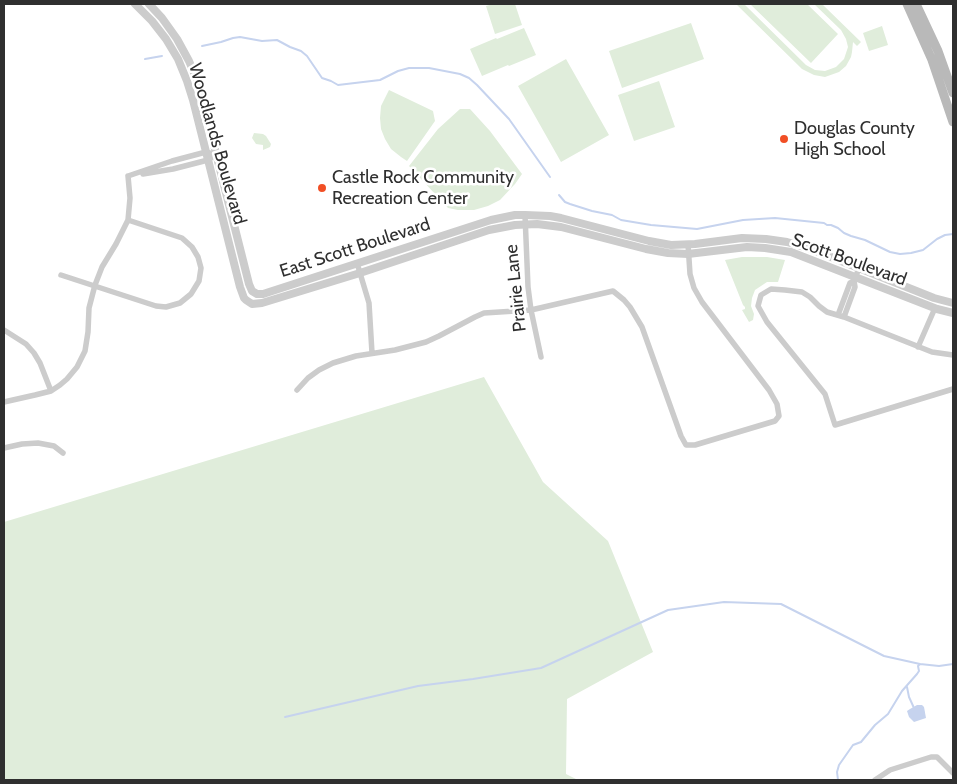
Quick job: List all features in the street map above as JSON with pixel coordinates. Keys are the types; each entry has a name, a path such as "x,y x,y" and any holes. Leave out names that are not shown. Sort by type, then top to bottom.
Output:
{"main road":[{"path":"907,4 932,60 953,122"},
{"path":"916,4 938,51 953,93"}],"street":[{"name":"Woodlands Boulevard","path":"135,4 159,30 178,59 190,89 240,287 244,298 249,302"},
{"name":"Woodlands Boulevard","path":"148,4 174,34 190,61 201,92 249,284 254,293"},
{"path":"4,402 51,391 60,385 77,367 85,351 95,285 102,266 128,220 130,198 128,176 173,169 207,156 216,155"},
{"name":"East Scott Boulevard","path":"254,293 263,294 502,217 525,215 550,216 582,223"},
{"name":"Prairie Lane","path":"525,215 528,287 541,357"},
{"path":"61,274 156,306 180,303 191,294 199,281 201,268 198,257 192,247 182,238 128,220"},
{"name":"Scott Boulevard","path":"582,223 649,241 671,244 742,238 777,240 811,249 934,298 953,303"},
{"name":"East Scott Boulevard","path":"249,302 255,304 262,303 489,230 526,224"},
{"name":"Scott Boulevard","path":"526,224 561,227 659,252 688,254 747,247 775,249 800,254 855,278 953,313"},
{"path":"297,390 308,378 333,363 356,356 409,347 426,342 484,313 531,310 613,290 630,307 642,327 680,436 686,445 695,445 775,421 779,416 777,404 769,390 702,302 694,288 690,274 688,244"},
{"path":"357,263 369,303 372,353"},
{"path":"841,316 855,287 855,278 859,268"},
{"path":"953,355 932,352 827,312 802,292 771,290 761,295 758,306 767,322 824,394 835,425 953,389"},
{"path":"918,347 935,308"},
{"path":"4,330 26,344 34,354 40,363 51,391"},
{"path":"4,448 38,443 54,446 63,453"},
{"path":"875,780 898,766 931,756 937,757 953,773"}],"green space":[{"path":"493,4 515,4 522,25 495,34 486,6"},
{"path":"736,4 744,4 806,65 815,70 825,71 836,67 844,59 848,47 841,30 814,4 822,4 861,42 857,46 853,42 851,57 846,66 839,72 825,77 814,75 802,69"},
{"path":"750,4 807,4 838,34 811,63"},
{"path":"691,23 704,59 622,88 609,51"},
{"path":"882,26 888,45 869,51 863,33"},
{"path":"524,28 536,55 482,76 470,49"},
{"path":"566,59 609,135 561,162 518,86"},
{"path":"659,81 675,127 634,141 618,95"},
{"path":"389,90 433,111 435,121 407,161 391,149 381,129 381,106"},
{"path":"460,109 470,109 490,131 522,174 500,200 474,210 448,208 409,166 438,129"},
{"path":"254,133 266,136 271,144 270,147 263,150 263,145 256,144 252,138"},
{"path":"742,257 767,257 785,260 778,282 767,282 755,290 751,306 754,314 753,320 749,322 742,310 745,307 725,260"},
{"path":"484,377 543,482 608,541 653,652 567,699 566,774 578,780 4,780 4,522"}],"water":[{"path":"917,705 924,707 926,718 914,722 909,717 907,711"}],"waterway":[{"path":"202,46 240,37 262,41 277,40 301,51 307,56 322,78 338,85 380,80 409,68 429,68 460,74 469,78 477,85 509,119 550,177"},
{"path":"145,59 162,56"},
{"path":"559,195 565,202 570,204 612,215 621,220 651,225 697,229 743,220 775,218 824,223 890,252 900,254 923,250 937,239 953,234"},
{"path":"285,717 418,686 541,668 668,610 724,602 781,604 884,656 920,664"},
{"path":"838,780 837,772 839,765 853,745 861,742 875,725 888,714 902,691 919,671 918,666 920,664 939,666 953,664"},
{"path":"907,687 914,708"}],"place":[{"name":"Douglas County High School","path":"784,139"},
{"name":"Castle Rock Community Recreation Center","path":"322,188"}]}
